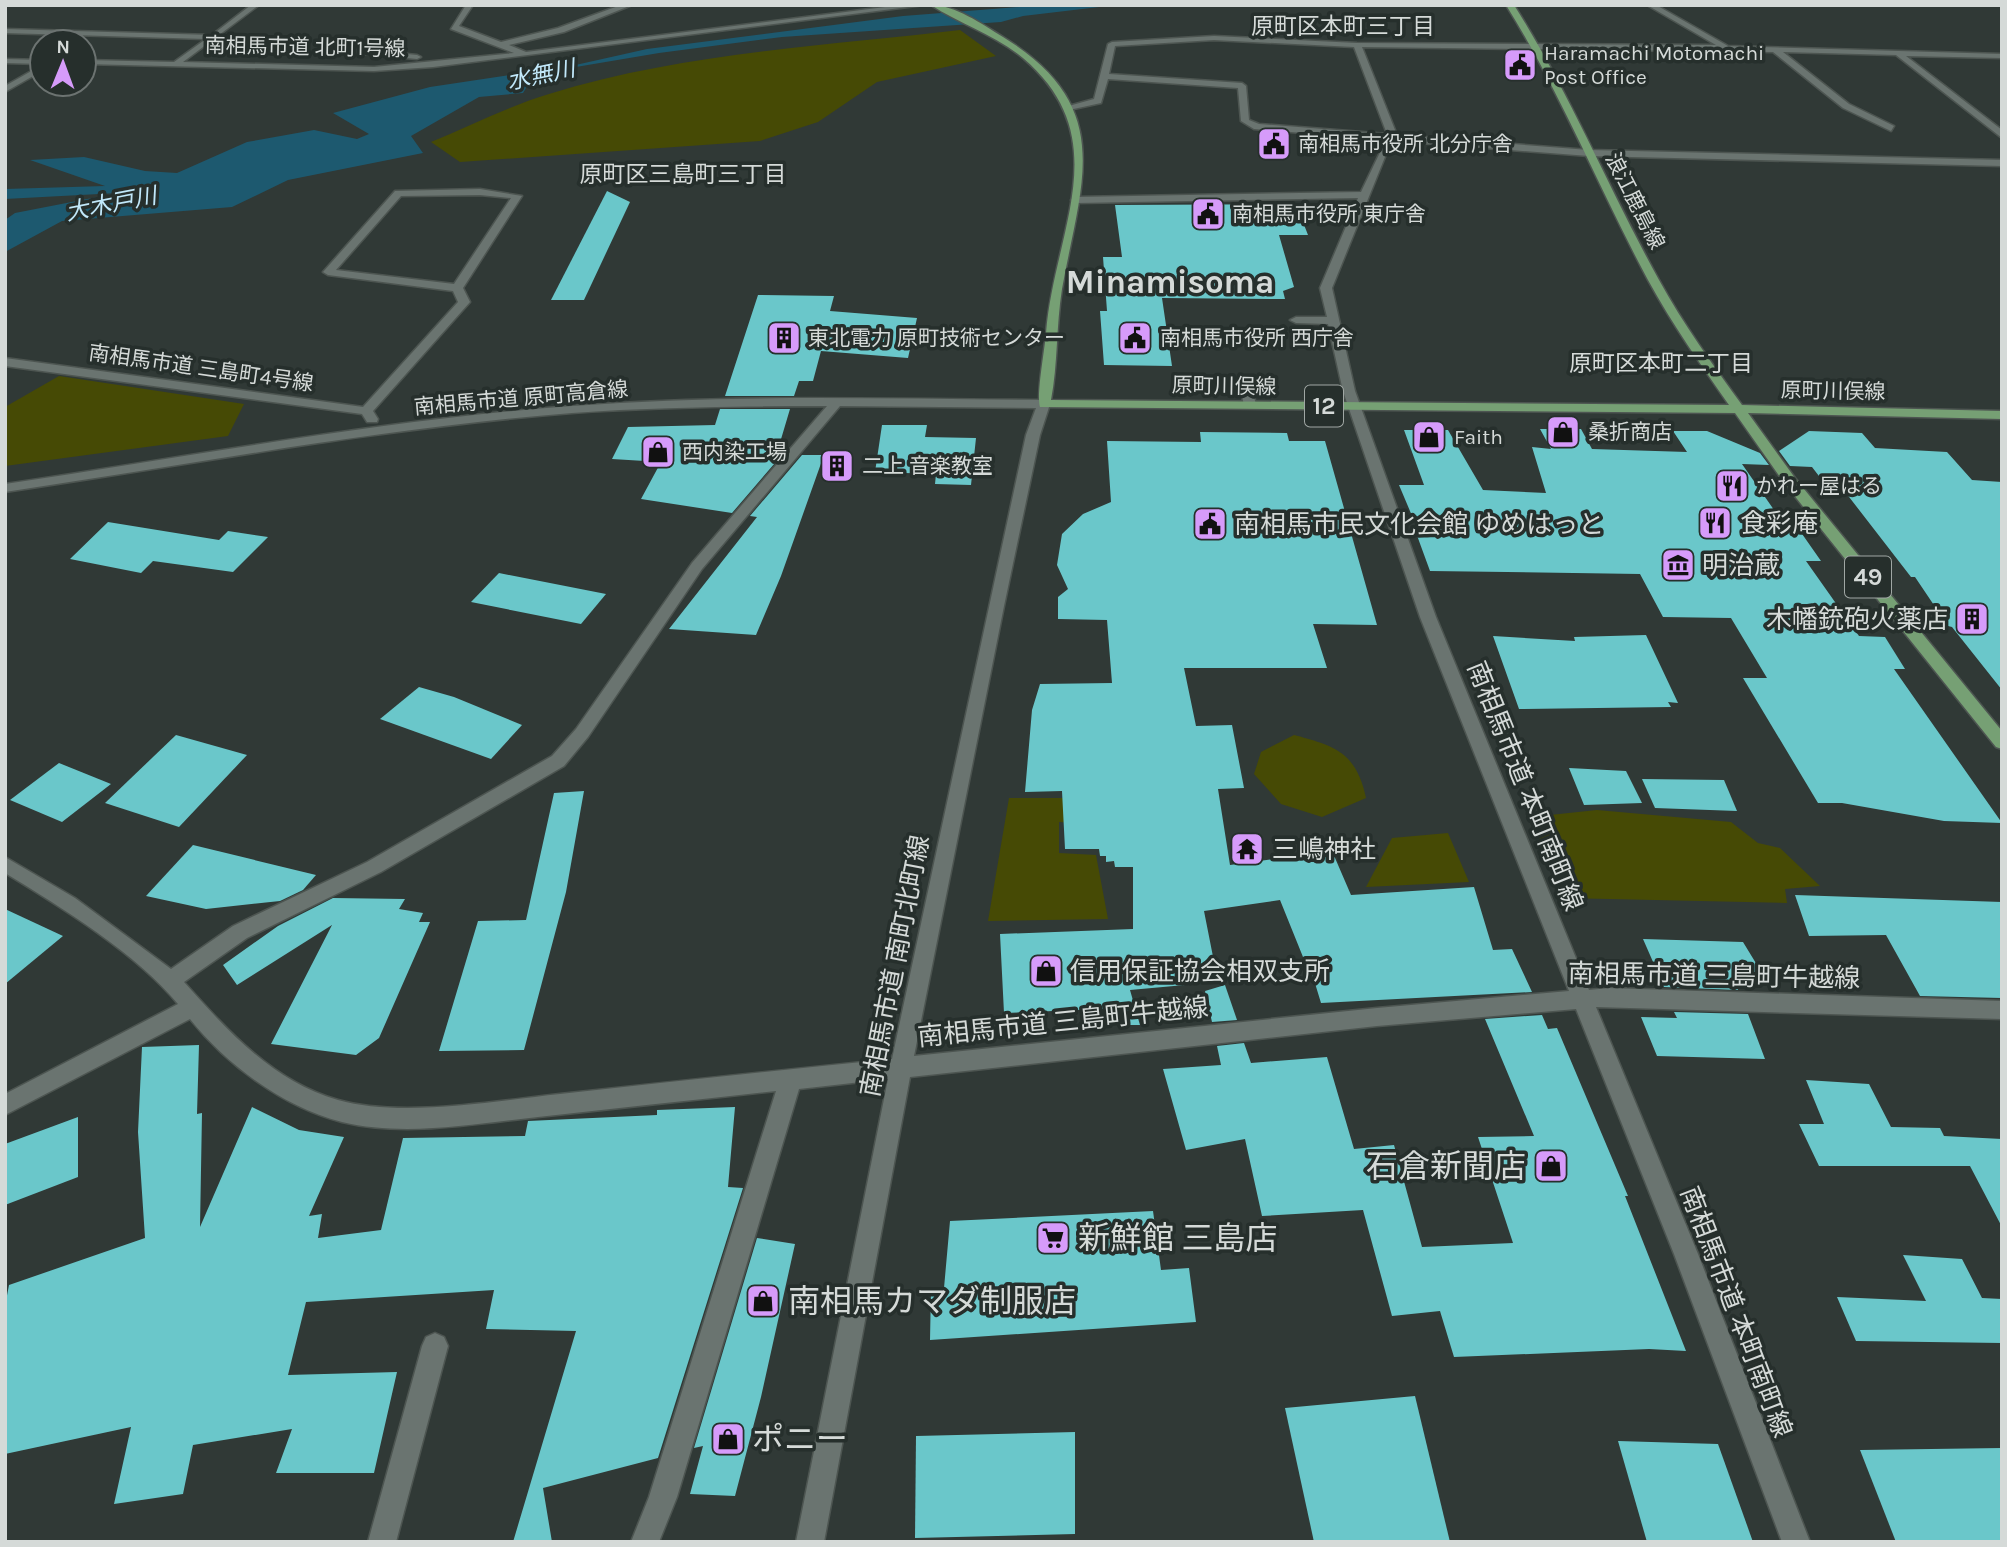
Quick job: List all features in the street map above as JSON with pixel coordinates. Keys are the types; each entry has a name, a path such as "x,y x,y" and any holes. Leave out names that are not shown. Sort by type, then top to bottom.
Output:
{"main road":[{"name":"浪江鹿島線","path":"1510,5 1537,48 1654,281 1736,409"},
{"path":"936,6 968,20 1002,40 1039,71 1069,107 1080,143 1076,200 1057,292 1050,378 1044,404"},
{"name":"原町川俣線","path":"1044,404 1736,409 2002,415"},
{"name":"49","path":"1736,409 1790,481 2002,743"}],"street":[{"path":"178,62 256,5"},
{"path":"470,5 454,27 525,54"},
{"path":"503,44 561,30 629,5"},
{"name":"南相馬市道 北町1号線","path":"98,62 178,62 329,69 447,63 921,5"},
{"path":"1650,5 1728,48"},
{"path":"5,31 214,37"},
{"path":"1069,107 1098,101 1112,44 1134,41 1214,37 1357,45 1728,48 2002,56"},
{"path":"1357,45 1393,137"},
{"path":"337,49 429,58 447,63"},
{"path":"1774,49 1846,106 1891,128"},
{"path":"1899,54 2002,135"},
{"path":"5,61 28,62"},
{"path":"5,90 28,76"},
{"path":"1103,76 1242,86 1245,121 1257,127 1590,153 2002,163"},
{"name":"南相馬市道 本町南町線","path":"1393,137 1385,146 1337,254 1325,288 1355,407 1427,617 1686,1255 1796,1542"},
{"path":"480,192 517,196 457,288 393,279 328,272 398,193 480,192"},
{"path":"1076,200 1365,195"},
{"path":"382,432 366,411 464,302 457,288"},
{"path":"1296,320 1332,321"},
{"name":"南相馬市道 三島町4号線","path":"5,362 366,411"},
{"path":"1245,384 1250,405"},
{"path":"170,981 240,932 374,867 558,761 582,733 697,566 836,403"},
{"name":"南相馬市道 原町高倉線","path":"5,488 382,432 505,416 601,408 836,403 1044,404"},
{"name":"南相馬市道 南町北町線","path":"810,1542 901,1067 996,606 1033,435 1044,404"},
{"name":"南相馬市道 三島町牛越線","path":"5,864 105,929 170,981 213,1031 265,1075 308,1100 357,1115 476,1113 1377,1017 1609,998 2002,1010"},
{"path":"5,1105 192,1007"},
{"path":"645,1542 663,1497 791,1078"},
{"path":"382,1542 435,1346"}],"shaded area":[{"path":"960,30 996,56 877,82 818,122 760,141 460,162 431,142 534,99 599,80 650,69 753,53"},
{"path":"59,376 244,404 228,436 5,466 5,407"},
{"path":"1294,735 1342,753 1356,770 1366,798 1322,817 1281,804 1254,774 1261,752"},
{"path":"1009,798 1104,798 1092,824 1059,822 1059,853 1096,855 1108,919 988,921"},
{"path":"1597,810 1731,822 1758,843 1780,848 1820,886 1785,889 1787,903 1563,898 1531,817"},
{"path":"1448,833 1469,882 1366,887 1392,838"}],"water":[{"path":"1044,5 1116,5 1023,16 1001,22 782,37 570,68 529,83 523,93 479,97 411,136 423,153 288,180 232,207 62,221 5,252 5,220 15,213 118,193 5,199 5,189 105,186 30,160 84,157 145,171 177,173 247,142 314,130 357,139 369,134 333,113 430,87 571,66 647,49 903,16"}],"building":[{"path":"607,191 630,202 584,300 551,300"},
{"path":"1296,204 1308,235 1279,235 1294,287 1283,291 1285,299 1162,298 1172,366 1104,365 1100,311 1107,311 1103,257 1122,257 1115,205"},
{"path":"758,295 834,296 830,311 917,318 908,358 821,351 813,381 799,381 794,396 725,396"},
{"path":"720,409 790,409 776,456 781,456 732,513 641,499 661,462 612,459 628,427 715,425"},
{"path":"882,425 927,425 925,437 976,438 971,485 935,484 936,474 875,472"},
{"path":"1540,429 1581,429 1592,449 1687,452 1673,431 1707,431 1760,453 1769,465 1742,464 1788,530 1800,531 1821,561 1806,561 1859,636 1885,637 1905,669 1894,669 2002,823 1944,821 1842,803 1818,803 1743,678 1767,678 1731,618 1663,617 1640,574 1430,571 1415,530 1418,530 1399,485 1424,485 1404,430 1448,430 1483,490 1546,493 1532,447 1551,449"},
{"path":"1809,431 1862,433 1875,448 1947,452 1972,480 2002,482 2002,690 1952,627 1948,626 1915,577 1911,577 1846,493 1832,493 1812,467 1790,466 1779,451"},
{"path":"1200,432 1287,433 1289,441 1325,441 1377,625 1313,624 1327,668 1184,668 1196,726 1232,725 1244,788 1218,789 1230,865 1332,851 1351,895 1474,887 1493,950 1512,949 1532,992 1321,1003 1307,957 1303,957 1280,900 1204,911 1218,982 1130,990 1140,1025 1106,1025 1104,1009 1004,1013 1000,934 1133,929 1133,867 1115,867 1114,861 1106,862 1106,856 1100,856 1099,849 1065,849 1062,791 1025,792 1032,710 1040,684 1112,683 1107,620 1058,619 1058,597 1068,589 1057,565 1062,534 1083,514 1111,502 1107,441 1201,442"},
{"path":"802,455 824,455 781,576 756,635 669,629 757,517 750,516"},
{"path":"108,522 219,540 228,531 268,537 233,572 153,561 141,573 70,559"},
{"path":"499,573 606,594 581,624 471,602"},
{"path":"1646,635 1678,703 1668,702 1671,707 1519,709 1493,636 1575,641 1574,637"},
{"path":"419,687 454,697 522,725 491,759 380,719"},
{"path":"176,735 247,755 179,827 105,803"},
{"path":"59,763 111,784 62,822 10,800"},
{"path":"1569,768 1626,771 1642,803 1584,805"},
{"path":"1642,779 1724,780 1737,811 1655,808"},
{"path":"584,791 566,892 524,1050 439,1051 478,921 526,920 554,793"},
{"path":"193,845 316,875 303,890 280,901 206,909 146,896"},
{"path":"1795,895 2002,902 2002,998 1920,996 1886,935 1809,936"},
{"path":"333,898 405,899 399,909 423,913 419,922 430,922 379,1038 356,1055 271,1044 332,925 237,985 223,965 278,926"},
{"path":"5,909 63,936 5,984"},
{"path":"1643,939 1743,942 1765,978 1733,976 1738,990 1664,987"},
{"path":"1225,985 1237,1020 1212,1022 1205,991"},
{"path":"1674,1012 1748,1014 1765,1059 1657,1056 1641,1017 1677,1018"},
{"path":"1542,1015 1548,1029 1557,1028 1628,1196 1625,1196 1686,1351 1649,1349 1454,1357 1440,1311 1392,1316 1363,1210 1262,1216 1245,1139 1186,1150 1163,1069 1221,1065 1217,1046 1244,1043 1251,1063 1327,1057 1354,1149 1394,1145 1422,1247 1513,1243 1478,1137 1534,1136 1485,1019"},
{"path":"199,1045 197,1114 202,1113 200,1227 252,1107 299,1130 344,1137 309,1216 322,1214 318,1238 381,1230 403,1138 525,1136 528,1121 657,1115 657,1110 735,1107 728,1187 743,1188 658,1458 543,1488 552,1542 513,1542 576,1331 486,1329 494,1290 306,1302 288,1375 397,1372 374,1473 276,1473 292,1429 193,1445 183,1494 114,1504 131,1427 5,1454 5,1306 9,1285 145,1238 138,1132 142,1047"},
{"path":"1806,1080 1869,1084 1891,1127 1940,1128 1944,1136 2002,1139 2002,1227 1970,1166 1819,1166 1799,1124 1824,1124"},
{"path":"78,1117 78,1177 5,1205 5,1144"},
{"path":"1153,1211 1161,1270 1189,1268 1196,1322 930,1340 931,1289 944,1288 950,1221"},
{"path":"757,1238 795,1244 761,1397 735,1496 690,1494 703,1446 694,1448"},
{"path":"1903,1255 1962,1259 1982,1298 2002,1299 2002,1343 1856,1341 1837,1297 1926,1301"},
{"path":"1415,1396 1450,1542 1314,1542 1285,1408"},
{"path":"1075,1432 1075,1534 915,1538 916,1436"},
{"path":"1618,1441 1718,1444 1753,1542 1647,1542"},
{"path":"2002,1448 2002,1542 1896,1542 1860,1450"}],"place":[{"name":"Haramachi Motomachi Post Office","path":"1520,65"},
{"name":"南相馬市役所 北分庁舎","path":"1274,144"},
{"name":"南相馬市役所 東庁舎","path":"1208,214"},
{"name":"東北電力 原町技術センター","path":"784,338"},
{"name":"南相馬市役所 西庁舎","path":"1135,338"},
{"name":"桑折商店","path":"1563,432"},
{"name":"Faith","path":"1429,437"},
{"name":"西内染工場","path":"658,452"},
{"name":"二上 音楽教室","path":"837,466"},
{"name":"かれー屋はる","path":"1732,486"},
{"name":"食彩庵","path":"1715,523"},
{"name":"南相馬市民文化会館 ゆめはっと","path":"1210,524"},
{"name":"明治蔵","path":"1678,565"},
{"name":"木幡銃砲火薬店","path":"1972,619"},
{"name":"三嶋神社","path":"1247,849"},
{"name":"信用保証協会相双支所","path":"1046,971"},
{"name":"石倉新聞店","path":"1551,1166"},
{"name":"新鮮館 三島店","path":"1053,1238"},
{"name":"南相馬カマダ制服店","path":"763,1301"},
{"name":"ポニー","path":"728,1439"}],"district":[{"name":"原町区本町三丁目","path":"1343,26"},
{"name":"原町区三島町三丁目","path":"683,174"},
{"name":"Minamisoma","path":"1170,282"},
{"name":"原町区本町二丁目","path":"1661,363"}],"water label":[{"name":"水無川","path":"541,75"},
{"name":"大木戸川","path":"111,204"}]}
